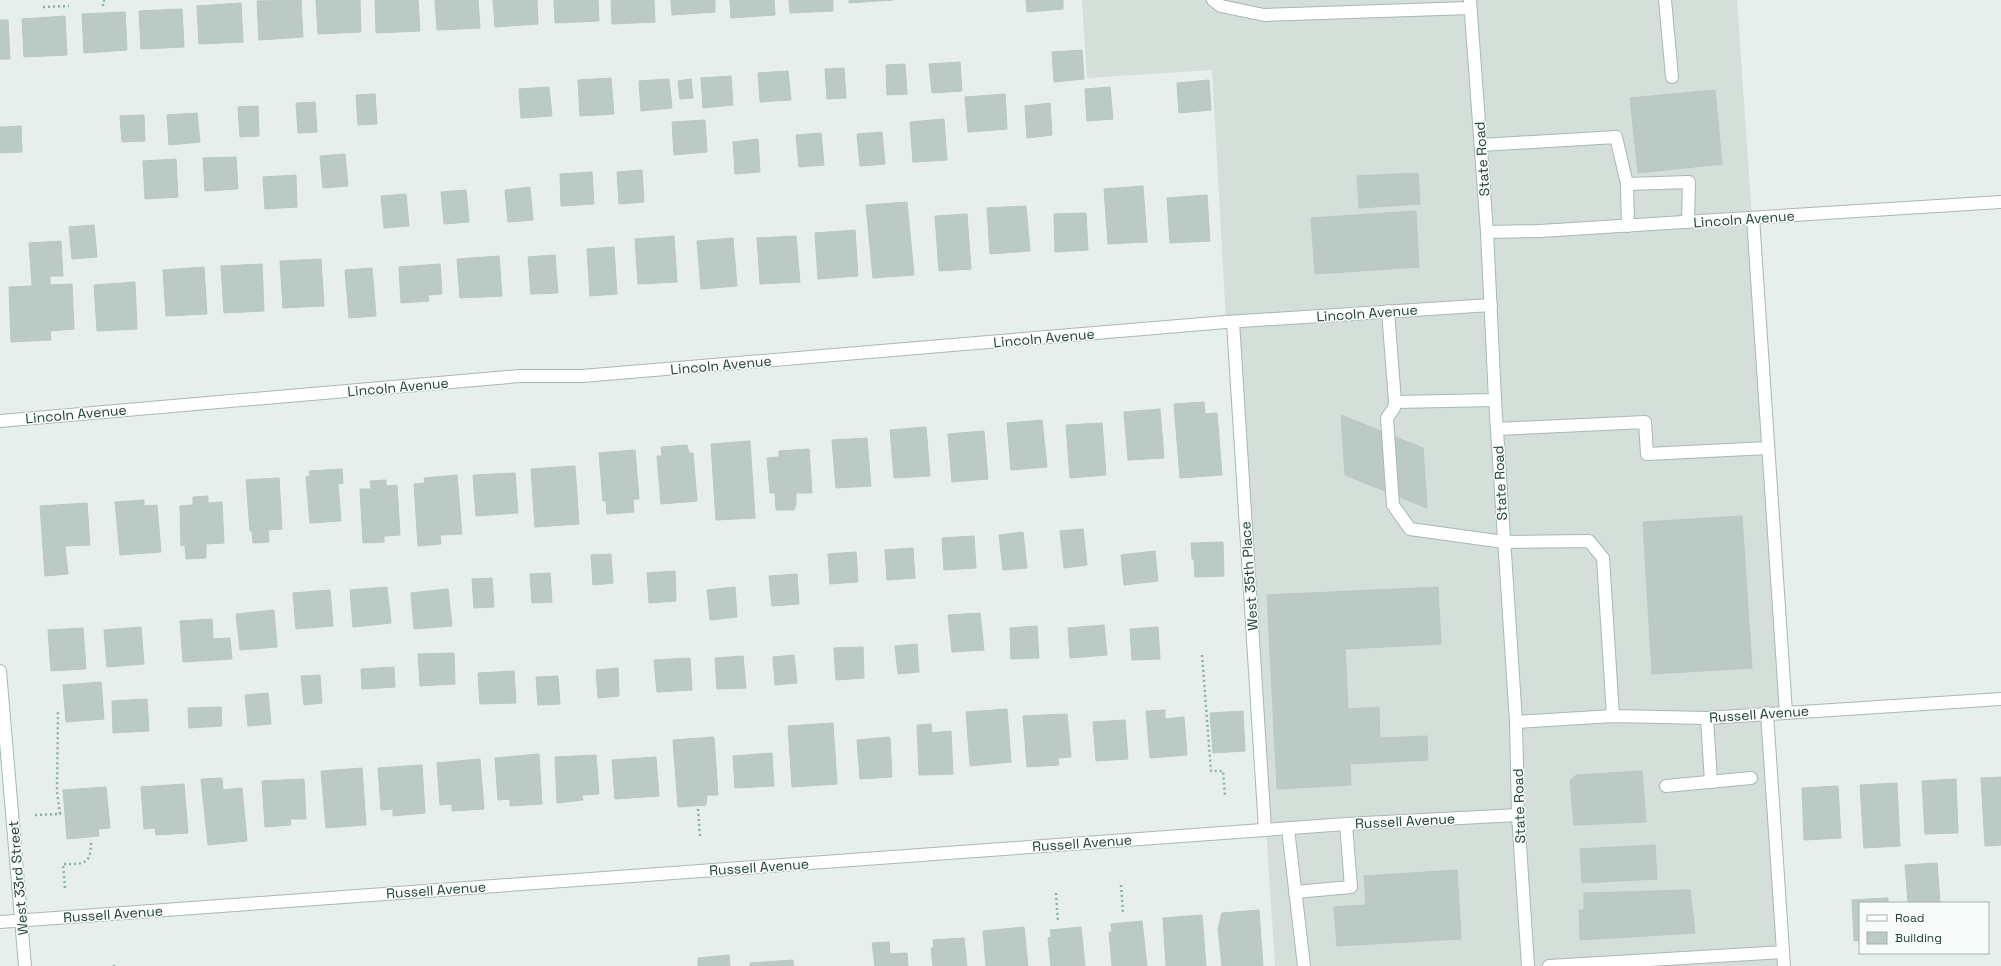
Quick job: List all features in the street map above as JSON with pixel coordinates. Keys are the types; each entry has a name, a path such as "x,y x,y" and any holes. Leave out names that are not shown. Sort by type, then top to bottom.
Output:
{"street":[{"path":"1213,0 1221,6 1264,15 1470,4"},
{"path":"1665,0 1672,77"},
{"name":"State Road","path":"1470,4 1487,232 1495,400 1516,722 1518,815 1528,966"},
{"path":"1481,145 1616,136 1627,184 1628,226"},
{"path":"1627,184 1689,182 1688,222"},
{"name":"Lincoln Avenue","path":"1487,232 1540,231 1628,226 2001,202"},
{"path":"1753,218 1786,712"},
{"name":"Lincoln Avenue","path":"0,421 520,376 582,376 1233,322 1491,305"},
{"path":"1388,311 1395,402 1394,408 1387,418 1393,505 1410,529 1504,542 1589,541 1603,558 1613,716"},
{"name":"West 35th Place","path":"1233,322 1265,830"},
{"path":"1395,402 1495,400"},
{"path":"1497,429 1645,422 1647,454 1768,448"},
{"name":"West 33rd Street","path":"0,671 25,966"},
{"name":"Russell Avenue","path":"1516,722 1613,716 1707,718 2001,699"},
{"path":"1767,714 1784,966"},
{"path":"1707,718 1711,782"},
{"path":"1666,786 1751,778"},
{"name":"Russell Avenue","path":"0,922 1346,824 1518,815"},
{"path":"1295,892 1351,887 1346,824"},
{"path":"1288,829 1304,966"},
{"path":"1549,966 1783,952"}],"path":[{"path":"103,6 103,2 105,0"},
{"path":"43,7 69,6"},
{"path":"1202,655 1211,771 1223,771 1225,796"},
{"path":"35,815 60,814 57,792 58,710"},
{"path":"698,809 700,837"},
{"path":"65,888 63,864 76,864 87,861 91,855 91,842"},
{"path":"1121,885 1123,914"},
{"path":"1056,893 1058,922"}],"shaded area":[{"path":"1082,0 1737,0 1786,713 1767,713 1784,966 1275,966 1233,323 1226,322 1212,70 1087,78"}],"building":[{"path":"301,0 303,37 259,40 257,1"},
{"path":"316,0 360,0 361,32 318,34"},
{"path":"375,0 418,0 420,31 376,33"},
{"path":"435,0 478,0 480,28 437,30"},
{"path":"493,0 537,0 538,24 495,27"},
{"path":"554,0 598,0 599,21 555,23"},
{"path":"611,0 654,0 655,22 612,24"},
{"path":"671,0 715,0 715,12 672,15"},
{"path":"730,0 774,0 775,15 731,18"},
{"path":"789,0 833,0 833,11 790,13"},
{"path":"849,0 893,0 849,3"},
{"path":"1026,0 1063,0 1063,9 1027,12"},
{"path":"241,3 243,42 199,44 197,6"},
{"path":"182,9 184,47 141,49 139,11"},
{"path":"125,12 127,50 84,53 82,14"},
{"path":"65,16 67,55 24,57 22,19"},
{"path":"0,20 8,20 10,59 0,59"},
{"path":"1082,50 1084,79 1054,82 1052,52"},
{"path":"960,62 962,91 932,93 929,64"},
{"path":"905,64 907,94 887,95 886,65"},
{"path":"844,68 846,98 827,99 825,69"},
{"path":"788,71 791,100 760,102 758,73"},
{"path":"731,76 733,105 703,108 701,78"},
{"path":"611,78 614,114 580,116 578,80"},
{"path":"669,79 672,108 641,111 639,81"},
{"path":"691,79 693,98 680,99 678,81"},
{"path":"1209,80 1211,110 1179,113 1177,83"},
{"path":"549,87 552,116 521,118 519,89"},
{"path":"1110,87 1113,119 1087,121 1085,89"},
{"path":"1715,90 1722,164 1638,173 1630,98"},
{"path":"375,94 377,124 358,125 356,95"},
{"path":"1005,94 1007,129 968,132 965,97"},
{"path":"315,102 317,132 298,133 296,103"},
{"path":"1050,103 1052,135 1027,138 1025,106"},
{"path":"258,106 259,136 240,137 238,107"},
{"path":"197,113 200,142 169,145 167,115"},
{"path":"144,115 145,141 122,142 120,116"},
{"path":"944,119 947,160 913,162 910,122"},
{"path":"705,120 707,152 674,155 672,122"},
{"path":"21,126 22,152 0,153 0,127"},
{"path":"882,132 885,164 860,166 857,134"},
{"path":"821,133 824,165 799,167 796,135"},
{"path":"758,139 760,172 735,174 733,142"},
{"path":"345,154 348,186 323,188 320,156"},
{"path":"236,157 238,189 205,191 203,158"},
{"path":"176,159 178,197 145,199 143,161"},
{"path":"642,170 644,202 619,204 617,172"},
{"path":"592,172 594,204 561,206 560,174"},
{"path":"1418,173 1420,204 1359,208 1357,176"},
{"path":"296,175 297,207 265,209 263,177"},
{"path":"1143,186 1147,242 1108,244 1104,189"},
{"path":"530,187 533,220 508,222 505,190"},
{"path":"466,190 469,222 444,224 441,192"},
{"path":"406,194 409,226 384,228 381,196"},
{"path":"1207,195 1210,241 1170,243 1167,198"},
{"path":"907,202 914,275 873,278 866,205"},
{"path":"1026,206 1030,251 990,254 987,208"},
{"path":"1416,211 1419,267 1315,274 1311,218"},
{"path":"1086,213 1088,250 1055,252 1054,214"},
{"path":"967,214 971,269 939,271 935,216"},
{"path":"94,225 97,257 72,259 69,227"},
{"path":"855,230 858,276 818,279 815,233"},
{"path":"674,236 677,282 638,284 635,239"},
{"path":"796,236 800,282 760,284 757,238"},
{"path":"733,238 737,286 701,289 697,241"},
{"path":"61,241 63,276 50,276 50,285 72,284 74,329 50,331 51,340 11,342 9,287 32,286 29,243"},
{"path":"614,247 617,294 590,296 587,249"},
{"path":"555,255 558,293 531,294 528,257"},
{"path":"499,256 502,296 460,298 457,259"},
{"path":"321,259 324,306 283,308 280,261"},
{"path":"262,264 264,311 224,313 221,266"},
{"path":"440,264 442,294 428,295 429,301 401,303 399,267"},
{"path":"204,267 207,314 166,316 163,270"},
{"path":"372,268 376,316 349,318 345,270"},
{"path":"135,282 137,329 97,331 94,285"},
{"path":"1204,402 1205,414 1217,413 1222,475 1180,478 1174,404"},
{"path":"1160,409 1164,458 1128,460 1124,412"},
{"path":"1341,415 1423,448 1427,508 1345,475"},
{"path":"1042,420 1047,467 1011,470 1007,423"},
{"path":"1102,423 1106,475 1070,478 1066,425"},
{"path":"926,427 930,476 894,478 890,430"},
{"path":"984,431 988,479 952,482 948,434"},
{"path":"867,438 871,486 836,488 832,440"},
{"path":"750,441 755,518 716,520 711,444"},
{"path":"687,445 689,453 693,453 697,501 661,504 657,456 662,456 661,447"},
{"path":"809,449 812,493 796,493 796,505 794,510 776,510 775,493 770,493 767,458 779,457 779,451"},
{"path":"635,450 639,499 633,499 634,512 607,514 606,501 603,501 599,453"},
{"path":"575,466 579,524 535,527 531,469"},
{"path":"342,469 343,483 338,484 341,521 310,523 306,477 310,476 309,471"},
{"path":"515,473 518,513 476,516 473,475"},
{"path":"457,475 462,534 440,535 441,544 418,546 414,484 425,483 424,478"},
{"path":"279,478 282,529 268,530 269,542 253,543 252,531 250,531 246,480"},
{"path":"386,480 386,486 397,485 400,535 384,536 384,542 363,543 360,489 371,489 370,481"},
{"path":"208,496 208,503 222,502 224,543 206,544 206,558 186,559 185,545 181,546 180,506 193,505 193,497"},
{"path":"144,500 144,506 157,505 161,552 120,555 115,502"},
{"path":"87,503 90,545 65,546 68,574 45,576 40,506"},
{"path":"1742,516 1752,668 1652,674 1643,522"},
{"path":"1083,529 1087,565 1064,568 1060,531"},
{"path":"1023,532 1027,568 1003,570 999,535"},
{"path":"974,536 976,568 944,570 942,538"},
{"path":"1223,542 1224,576 1195,577 1191,543"},
{"path":"913,548 915,578 887,580 885,550"},
{"path":"1155,551 1158,581 1124,585 1121,555"},
{"path":"856,552 858,582 830,584 828,554"},
{"path":"611,554 613,583 593,585 591,555"},
{"path":"675,571 676,601 649,603 647,573"},
{"path":"550,573 552,602 532,603 530,574"},
{"path":"797,574 799,604 772,606 769,576"},
{"path":"492,578 494,607 474,608 472,579"},
{"path":"387,587 391,623 353,627 350,590"},
{"path":"735,587 737,617 710,620 707,590"},
{"path":"1438,587 1441,644 1345,649 1348,709 1379,707 1380,738 1427,736 1428,760 1350,764 1351,785 1277,789 1267,595"},
{"path":"448,589 452,626 414,629 411,593"},
{"path":"330,590 333,626 296,629 293,593"},
{"path":"274,610 277,647 240,650 236,614"},
{"path":"980,613 984,650 952,652 948,615"},
{"path":"212,619 213,639 230,638 232,659 183,662 180,621"},
{"path":"1104,625 1107,655 1070,658 1068,628"},
{"path":"1037,626 1039,658 1011,659 1010,628"},
{"path":"141,627 144,664 107,667 104,630"},
{"path":"1158,627 1160,659 1132,660 1130,629"},
{"path":"83,628 86,669 51,671 48,630"},
{"path":"917,644 919,672 898,674 895,646"},
{"path":"863,647 864,678 836,680 834,648"},
{"path":"454,653 455,684 420,686 418,654"},
{"path":"794,655 797,683 775,685 773,657"},
{"path":"743,656 746,688 717,689 715,658"},
{"path":"690,658 692,690 657,692 654,660"},
{"path":"394,667 395,687 362,689 361,669"},
{"path":"618,668 619,696 598,698 596,670"},
{"path":"514,671 516,703 480,704 478,673"},
{"path":"320,675 322,703 304,705 301,676"},
{"path":"558,676 560,704 538,705 536,677"},
{"path":"101,682 104,719 66,722 63,685"},
{"path":"268,693 271,724 248,726 245,695"},
{"path":"147,699 149,731 113,733 112,701"},
{"path":"221,707 222,726 189,728 188,708"},
{"path":"1007,709 1011,762 970,766 966,712"},
{"path":"1165,710 1165,719 1184,717 1187,755 1150,758 1146,711"},
{"path":"1243,711 1245,751 1213,753 1210,713"},
{"path":"1067,714 1071,757 1058,758 1059,765 1027,767 1023,716"},
{"path":"1125,720 1128,759 1096,761 1093,722"},
{"path":"833,723 837,784 792,787 788,726"},
{"path":"931,724 932,733 951,731 953,774 919,775 917,725"},
{"path":"714,737 718,795 707,795 706,805 678,807 673,740"},
{"path":"890,737 892,777 860,779 857,740"},
{"path":"772,753 774,786 735,788 733,756"},
{"path":"539,754 542,804 510,806 510,799 498,800 495,758"},
{"path":"596,755 599,794 582,795 583,800 557,803 555,757"},
{"path":"656,757 659,796 615,799 612,760"},
{"path":"480,759 484,809 452,811 452,804 440,805 437,763"},
{"path":"422,765 425,813 393,816 393,809 381,810 378,768"},
{"path":"362,768 366,825 326,828 321,771"},
{"path":"1642,771 1646,822 1574,825 1570,781 1576,775"},
{"path":"2001,777 2001,845 1985,846 1981,778"},
{"path":"222,778 223,790 242,788 247,841 208,845 201,779"},
{"path":"304,779 306,819 290,819 291,825 265,827 262,781"},
{"path":"1956,779 1958,833 1925,834 1922,781"},
{"path":"1897,783 1900,846 1864,848 1860,785"},
{"path":"184,784 188,833 156,835 155,828 144,829 141,787"},
{"path":"1838,786 1841,838 1804,840 1802,788"},
{"path":"106,787 110,828 98,829 99,836 67,839 63,790"},
{"path":"1655,845 1657,879 1582,883 1580,849"},
{"path":"1937,863 1940,902 1908,902 1905,865"},
{"path":"1457,870 1461,939 1337,946 1334,907 1366,905 1364,876"},
{"path":"1690,890 1695,933 1580,940 1579,910 1584,910 1584,893"},
{"path":"1888,898 1888,902 1859,902 1859,940 1854,941 1852,900"},
{"path":"1259,910 1263,966 1222,966 1218,929 1222,913"},
{"path":"1202,915 1206,966 1166,966 1163,918"},
{"path":"1142,921 1147,966 1112,966 1109,932 1112,932 1111,924"},
{"path":"1024,927 1028,966 986,966 983,931"},
{"path":"1081,927 1085,966 1051,966 1048,938 1051,937 1050,930"},
{"path":"964,938 967,966 933,966 931,948 934,948 933,940"},
{"path":"889,942 890,954 907,953 908,966 875,966 872,943"},
{"path":"729,955 730,966 698,966 698,958"},
{"path":"793,960 794,966 750,966 750,963"}]}
